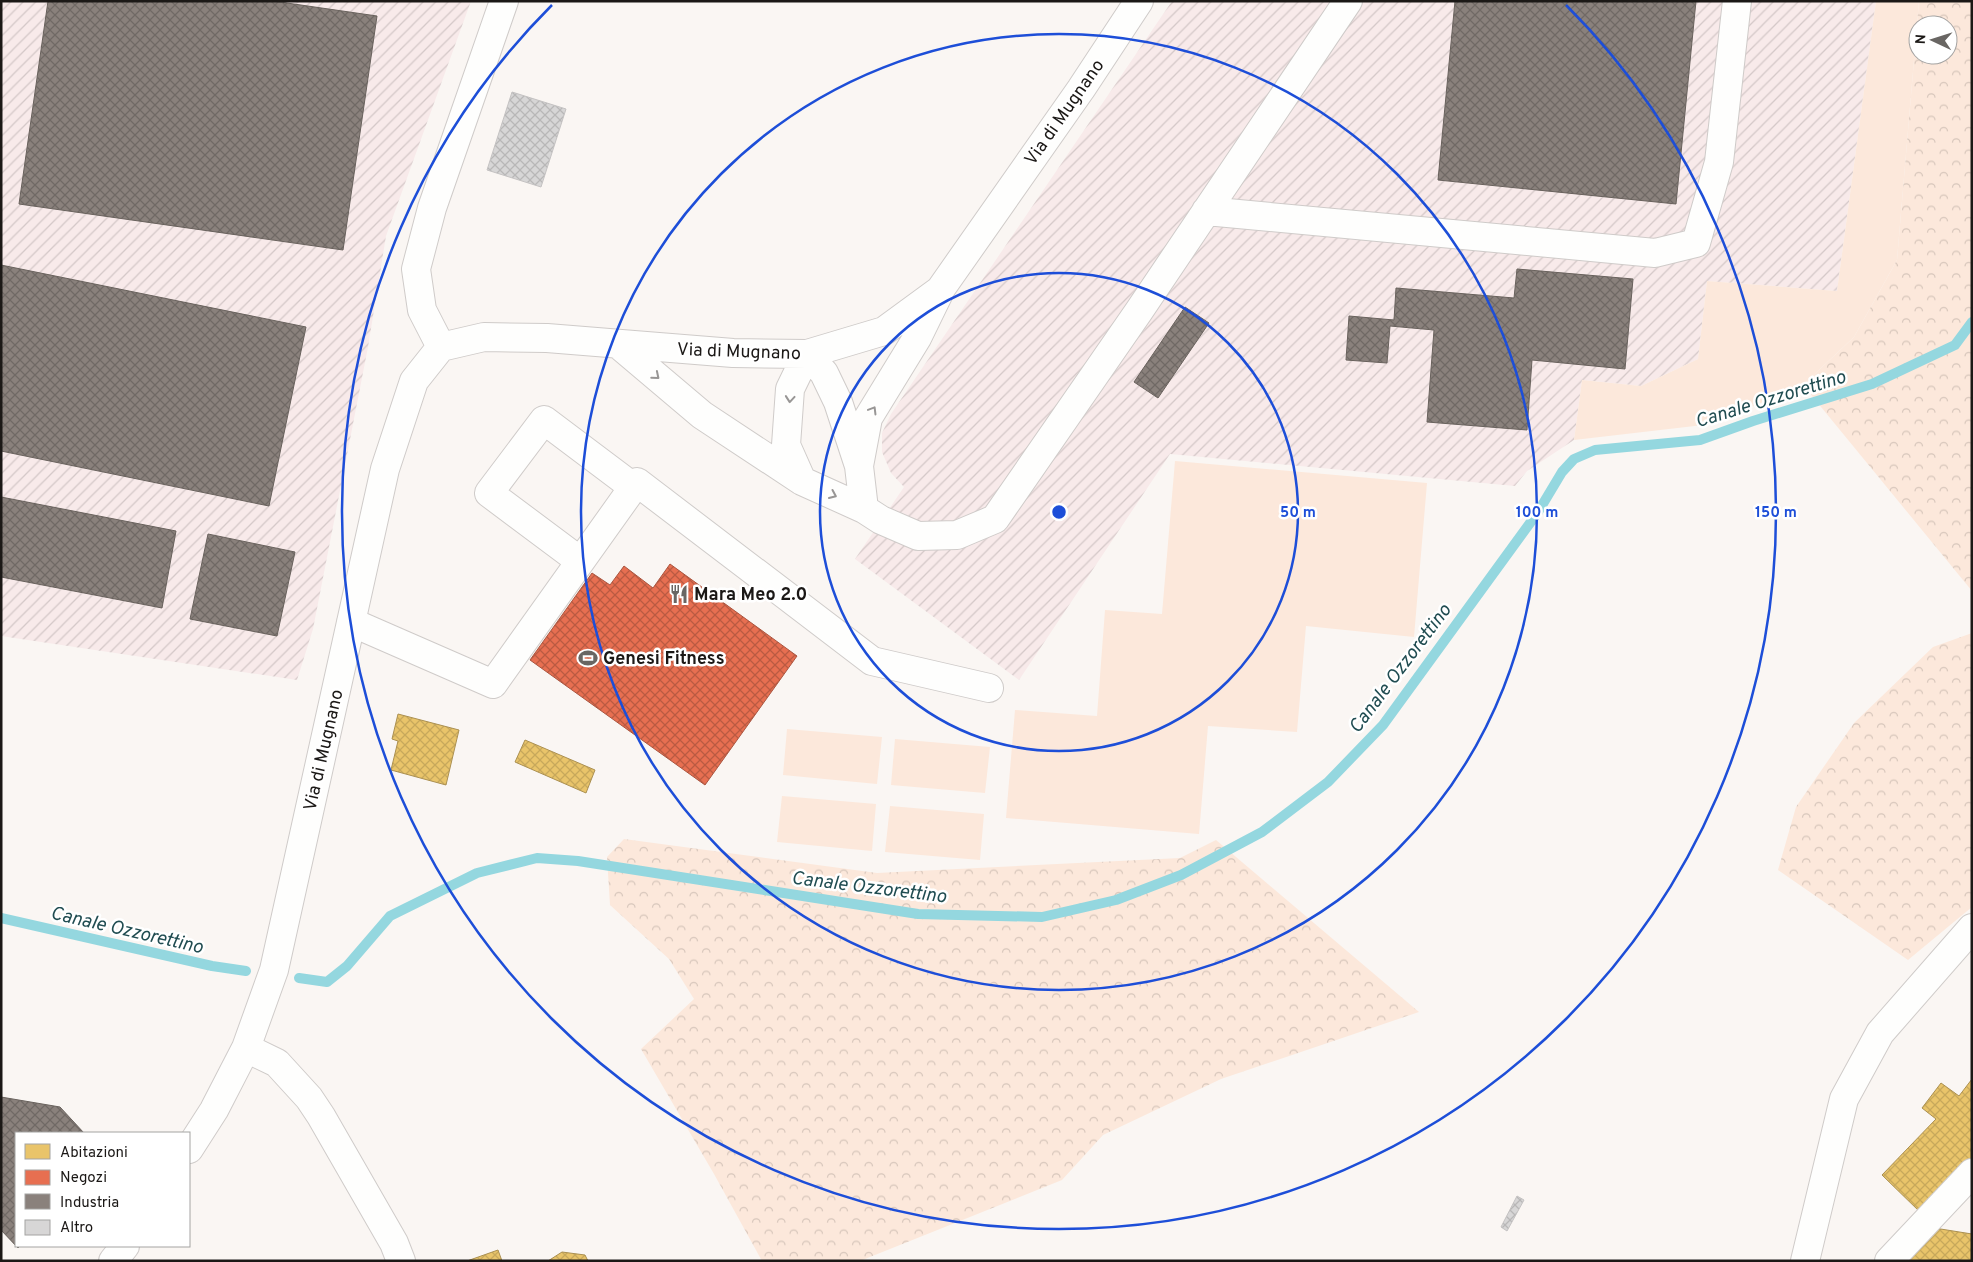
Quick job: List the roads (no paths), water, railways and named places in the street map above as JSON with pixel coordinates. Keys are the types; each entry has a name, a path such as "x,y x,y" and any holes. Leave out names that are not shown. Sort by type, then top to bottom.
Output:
{"street":[{"path":"442,347 422,310 416,269 432,208 504,1"},
{"name":"Via di Mugnano","path":"190,1147 214,1110 246,1048 278,954 385,469 414,381 442,347 484,337 547,338 733,354 807,354 884,331 940,290 1081,89 1139,1"},
{"path":"618,344 702,415 802,481 864,509 881,520 918,536 957,535 995,519 1348,1"},
{"path":"1206,211 1656,253 1696,243 1719,162 1737,1"},
{"path":"859,466 868,418 917,338 940,290"},
{"path":"802,481 786,445 790,389 807,354 824,373 838,402 859,466 864,509"},
{"path":"580,561 489,493 544,420 633,487"},
{"path":"352,622 492,684 636,482 872,661 989,688"},
{"path":"1805,1261 1844,1099 1880,1033 1972,928"},
{"path":"246,1048 278,1064 309,1098 367,1195 394,1243 401,1261"},
{"path":"1890,1261 1972,1173"},
{"path":"112,1261 124,1247"}],"waterway":[{"name":"Canale Ozzorettino","path":"299,978 327,982 347,966 390,916 477,873 537,858 578,861 918,914 1042,917 1116,900 1181,875 1262,832 1328,782 1383,725 1538,512 1562,472 1574,459 1595,450 1700,440 1753,421 1872,384 1955,345 1972,322"},
{"name":"Canale Ozzorettino","path":"1,918 212,966 246,971"}],"place":[{"name":"Mara Meo 2.0","path":"679,594"},
{"name":"Genesi Fitness","path":"588,658"}]}
